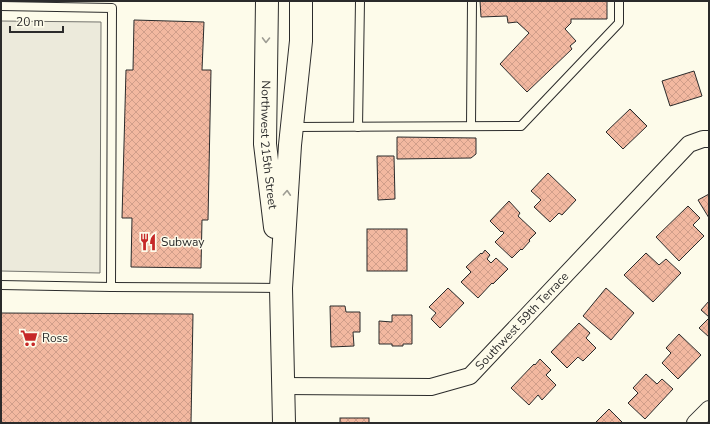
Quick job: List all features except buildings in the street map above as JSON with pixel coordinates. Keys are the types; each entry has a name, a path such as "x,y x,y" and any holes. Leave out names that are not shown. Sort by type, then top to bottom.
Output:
{"street":[{"name":"Northwest 215th Street","path":"267,1 266,144 281,288"},
{"name":"Northwest 215th Street","path":"284,423 281,288 290,145 301,41 301,1"},
{"name":"Southwest 59th Terrace","path":"283,386 431,387 470,376 689,144 703,139 709,139"},
{"path":"695,423 709,409"}],"lane":[{"path":"358,127 360,1"},
{"path":"471,126 472,1"},
{"path":"293,127 521,126 619,23 619,1"},
{"path":"1,6 112,5 111,287"},
{"path":"1,285 281,288"}],"shaded area":[{"path":"1,21 101,22 100,273 1,271"}],"place":[{"name":"Subway","path":"148,242"},
{"name":"Ross","path":"29,338"}]}
